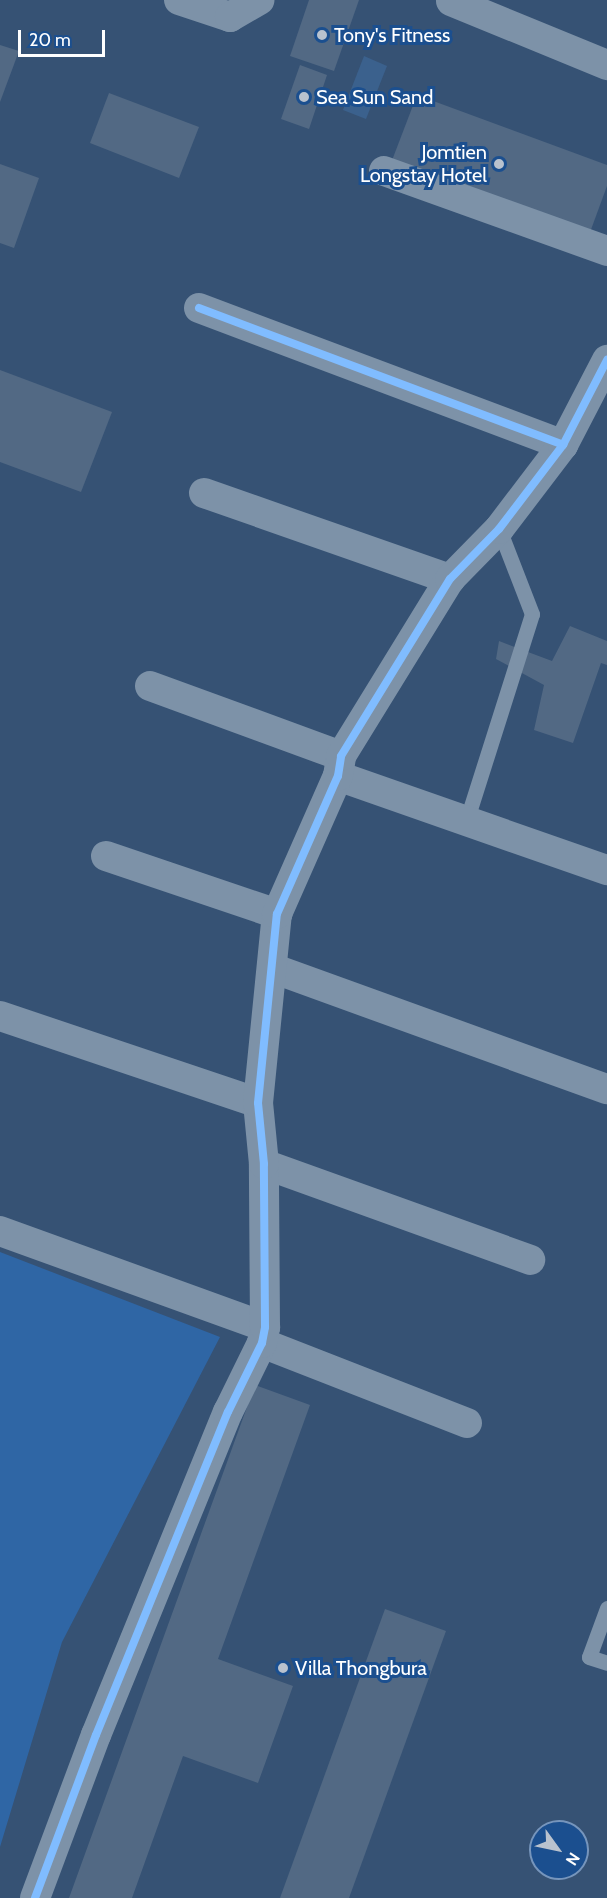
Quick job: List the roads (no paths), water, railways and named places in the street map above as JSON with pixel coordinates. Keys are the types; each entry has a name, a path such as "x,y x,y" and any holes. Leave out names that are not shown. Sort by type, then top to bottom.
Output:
{"street":[{"path":"179,0 230,17 260,0"},
{"path":"451,1 607,64"},
{"path":"384,171 607,251"},
{"path":"199,308 563,445"},
{"path":"35,1898 193,1498 264,1335 264,1164 258,1103 277,914 340,766 450,579 499,529 563,445 607,360"},
{"path":"204,493 450,579"},
{"path":"150,686 466,822 607,870"},
{"path":"106,856 277,914"},
{"path":"272,968 607,1089"},
{"path":"0,1016 258,1103"},
{"path":"264,1164 530,1260"},
{"path":"0,1231 264,1335 467,1423"}],"lane":[{"path":"466,822 532,614 499,529"},
{"path":"607,1608 589,1657 607,1663"}],"place":[{"name":"Tony's Fitness","path":"322,35"},
{"name":"Sea Sun Sand","path":"304,97"},
{"name":"Jomtien Longstay Hotel","path":"499,164"},
{"name":"Villa Thongbura","path":"283,1668"}]}
